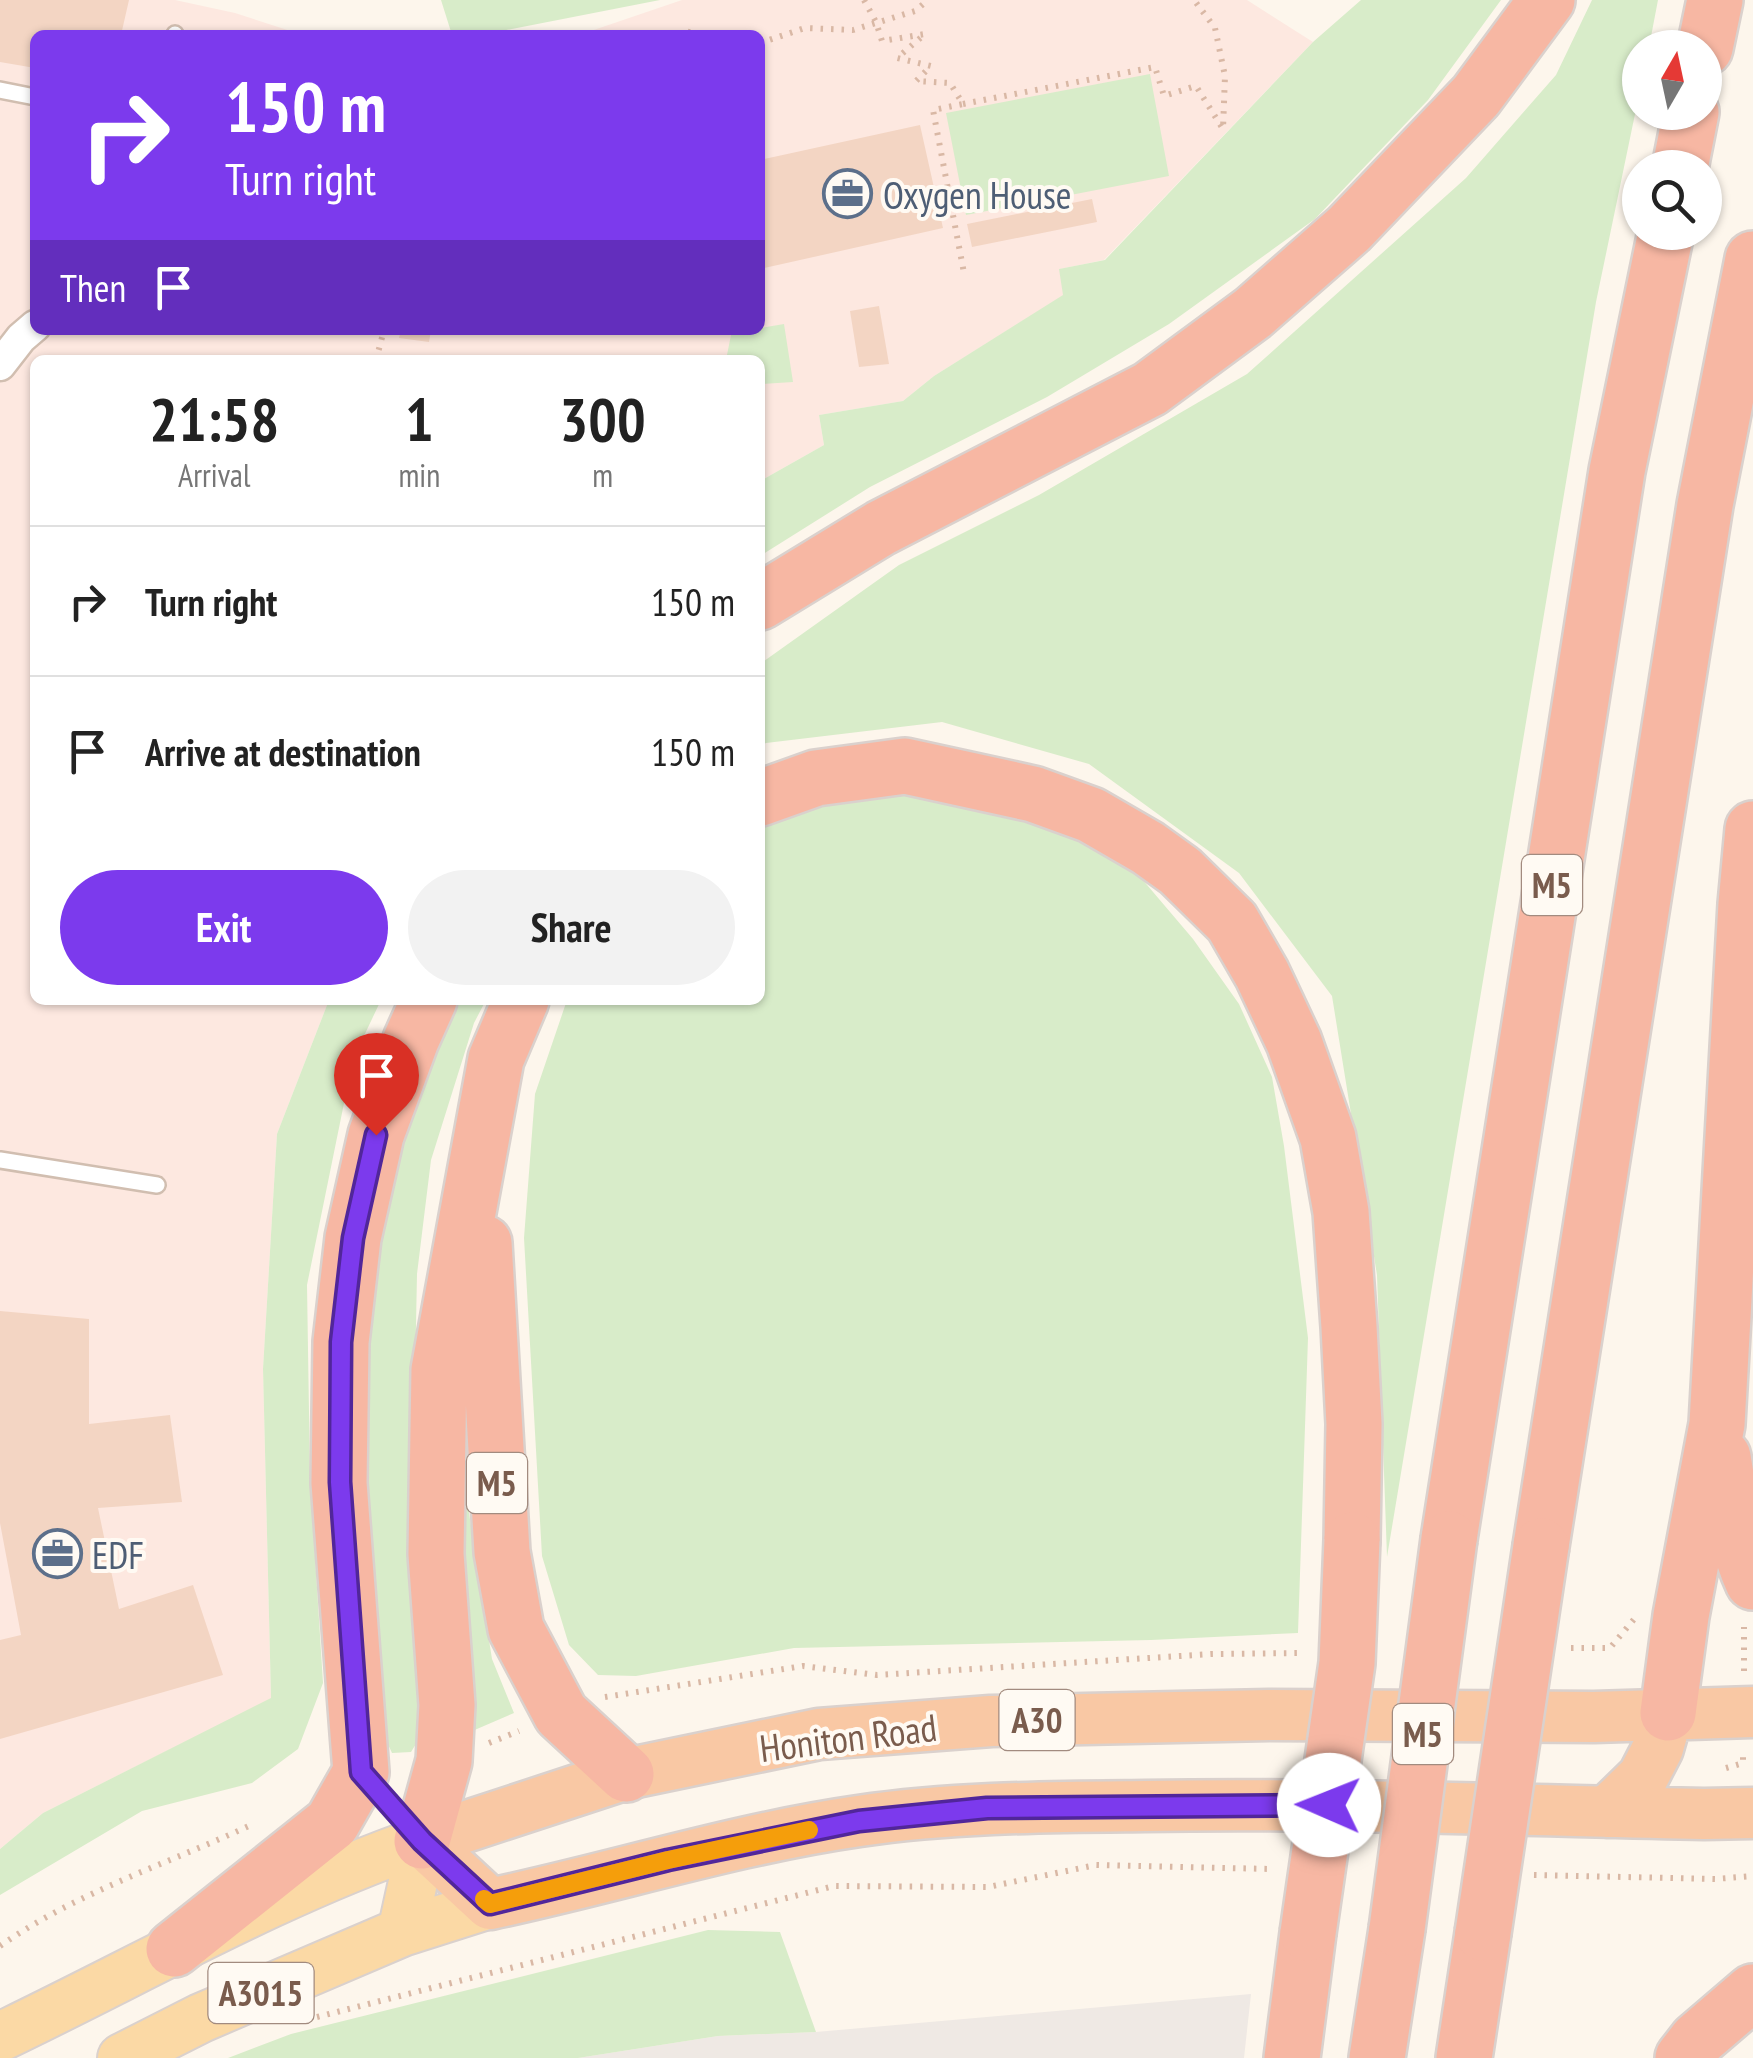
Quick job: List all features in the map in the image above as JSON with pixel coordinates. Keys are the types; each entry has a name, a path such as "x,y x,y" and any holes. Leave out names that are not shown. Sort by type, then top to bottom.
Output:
{"highway":[{"path":"765,599 882,528 1150,389 1254,313 1349,230 1464,110 1546,0"},
{"path":"1709,30 1715,0"},
{"name":"M5","path":"1377,2058 1398,1929 1449,1539 1616,471 1662,250"},
{"name":"M5","path":"1464,2058 1702,525 1753,259"},
{"name":"M5","path":"765,796 816,778 905,766 1033,794 1091,815 1180,871 1232,922 1294,1042 1328,1138 1340,1212 1354,1424 1347,1663 1292,2058"},
{"path":"1607,1812 1643,1777 1658,1748 1668,1713 1681,1616 1717,1424 1753,829"},
{"path":"174,1949 332,1823 361,1772 340,1482 341,1342 353,1238 376,1135 427,1005"},
{"name":"M5","path":"422,1841 444,1761 446,1705 436,1554 438,1370 496,1059 520,1005"},
{"name":"M5","path":"479,1150 502,1552 516,1629 562,1714 626,1774"},
{"path":"1717,1424 1736,1526 1753,1582"},
{"name":"Honiton Road","path":"422,1841 626,1774 819,1734 991,1721 1269,1715 1594,1717 1753,1712"},
{"path":"361,1772 422,1841 490,1904 810,1830 987,1808 1290,1804 1753,1814"},
{"path":"1683,2058 1697,2040 1753,1992"}],"main road":[{"path":"402,1932 422,1841"},
{"name":"Honiton Road","path":"0,2037 174,1949 358,1863 422,1841"},
{"name":"A3015","path":"122,2058 201,2018 402,1932 490,1904"}],"street":[{"path":"0,365 19,329"}],"lane":[{"path":"0,90 30,97"},
{"path":"0,1160 157,1184"}],"path":[{"path":"864,0 882,41 924,34 897,58 932,66 916,81 950,83 963,104"},
{"path":"765,41 805,28 853,30 915,11 928,0"},
{"path":"964,273 934,110 1155,67 1164,96 1196,86 1223,129 1225,76 1215,28 1194,0"},
{"path":"1570,1648 1610,1648 1636,1615"},
{"path":"608,1696 803,1666 877,1675 1212,1654 1312,1653"},
{"path":"0,1946 34,1922 253,1824"},
{"path":"306,2020 834,1886 988,1887 1096,1865 1276,1869"},
{"path":"1515,1875 1715,1880 1753,1876"}],"shaded area":[{"path":"0,0 175,0 288,30 30,30 30,335 765,335 765,30 594,30 682,0 1247,0 1313,42 1104,260 1060,269 1064,295 934,376 903,401 819,415 824,445 765,478 765,355 30,355 30,1005 327,1005 277,1134 263,1369 271,1699 43,1813 0,1849"},
{"path":"1251,1994 1244,2058 578,2058 718,2036 816,2032"}],"green space":[{"path":"441,0 660,0 507,30 450,30"},
{"path":"1361,0 1501,0 1428,100 1315,219 1169,324 1047,397 870,487 765,553 765,478 824,445 819,415 903,401 934,376 1063,295 1059,269 1105,260 1313,42"},
{"path":"1592,0 1658,0 1652,30 1622,30 1622,130 1632,130 1628,150 1622,150 1622,177 1596,302 1387,1557 1377,1275 1332,996 1239,873 1089,764 942,722 765,744 765,660 899,565 1039,495 1247,374 1466,178 1556,75"},
{"path":"1150,74 1169,176 966,215 946,113"},
{"path":"784,324 793,382 765,384 765,355 727,355 731,335 765,335 765,327"},
{"path":"934,791 1035,815 1125,859 1193,939 1239,1004 1272,1077 1308,1338 1298,1633 794,1648 636,1676 598,1675 569,1645 542,1556 524,1238 535,1094 565,1005 765,1005 765,820 818,804"},
{"path":"327,1005 379,1005 353,1059 307,1285 310,1477 323,1683 298,1749 252,1783 142,1811 0,1895 0,1849 43,1813 271,1698 263,1369 277,1134"},
{"path":"454,1005 483,1005 474,1023 431,1160 417,1274 413,1476 419,1739 411,1752 392,1753 379,1705 362,1399 371,1268 407,1122"},
{"path":"457,1437 492,1659 514,1713 463,1735"},
{"path":"708,1930 780,1932 816,2032 718,2036 578,2058 228,2058 291,2034"}],"building":[{"path":"0,0 129,0 122,30 30,30 30,67 0,62"},
{"name":"Oxygen House","path":"920,125 943,228 765,268 765,159"},
{"path":"1092,199 1097,222 972,247 967,224"},
{"path":"879,306 889,364 859,367 850,311"},
{"path":"400,335 430,335 429,342 399,338"},
{"name":"EDF","path":"0,1311 89,1319 89,1424 170,1415 182,1502 98,1508 119,1609 193,1585 223,1675 0,1739 0,1640 21,1635 0,1523"}],"slow traffic":[{"path":"484,1899 490,1904 547,1892 668,1860 809,1830"}],"place":[{"name":"Oxygen House","path":"848,194"},
{"name":"EDF","path":"57,1554"}],"route":[{"path":"376,1135 353,1238 341,1342 340,1482 361,1772 422,1841 490,1904 668,1860 859,1821 987,1808 1329,1805"}]}
